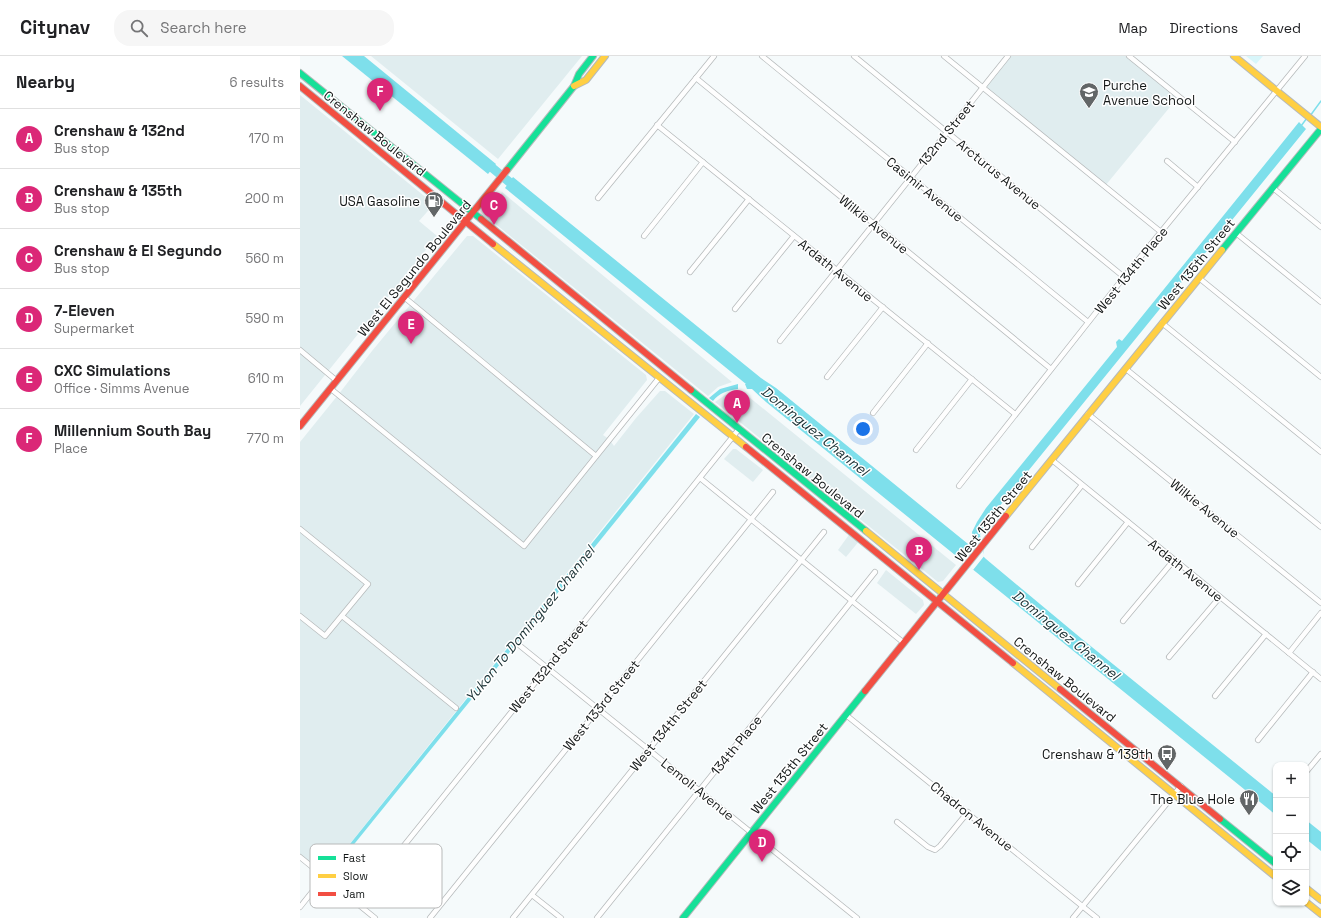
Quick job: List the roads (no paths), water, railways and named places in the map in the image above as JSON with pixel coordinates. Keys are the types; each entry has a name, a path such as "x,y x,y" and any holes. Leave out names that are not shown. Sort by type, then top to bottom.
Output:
{"main road":[{"name":"West El Segundo Boulevard","path":"300,426 574,86 579,74 594,56"},
{"path":"574,86 598,56"},
{"name":"West El Segundo Boulevard","path":"574,86 586,80 605,56"},
{"path":"1234,56 1306,114 1321,128"},
{"name":"Crenshaw Boulevard","path":"300,72 1273,862"},
{"name":"Crenshaw Boulevard","path":"300,86 527,272 733,436 1273,875"},
{"name":"West 135th Street","path":"683,918 1088,414 1321,128"},
{"path":"660,378 666,370"},
{"path":"997,651 1004,643"},
{"path":"1086,723 1093,715"},
{"path":"1309,890 1321,900"},
{"path":"1309,904 1321,914"}],"street":[{"path":"598,198 714,56"},
{"name":"Casimir Avenue","path":"762,56 1088,322"},
{"name":"Arcturus Avenue","path":"854,56 1124,277"},
{"path":"944,56 1161,232"},
{"name":"132nd Street","path":"780,341 1008,56"},
{"path":"1129,56 1235,142"},
{"name":"West 134th Place","path":"959,486 1124,277 1305,56"},
{"name":"Wilkie Avenue","path":"696,78 1051,369"},
{"name":"Ardath Avenue","path":"657,125 1015,414"},
{"path":"1167,161 1198,187"},
{"path":"644,236 703,162"},
{"path":"1273,188 1321,227"},
{"path":"690,272 749,199"},
{"path":"1236,233 1321,302"},
{"path":"735,309 794,236"},
{"path":"1199,278 1321,377"},
{"path":"404,297 596,456"},
{"path":"827,377 883,308"},
{"path":"1162,323 1321,452"},
{"path":"873,413 928,343"},
{"path":"300,350 337,381"},
{"path":"1126,369 1321,527"},
{"path":"330,389 524,546 660,378"},
{"path":"916,450 972,380"},
{"name":"Wilkie Avenue","path":"1088,414 1321,603"},
{"name":"West 132nd Street","path":"405,844 739,429"},
{"name":"Ardath Avenue","path":"1052,460 1321,679"},
{"path":"700,478 904,643"},
{"path":"1032,547 1082,485"},
{"name":"West 133rd Street","path":"442,903 773,492"},
{"path":"1078,584 1128,522"},
{"path":"300,529 368,584 325,636 300,616"},
{"name":"West 134th Street","path":"513,918 824,532"},
{"path":"1123,621 1174,560"},
{"name":"134th Place","path":"597,918 875,572"},
{"path":"1169,657 1220,597"},
{"path":"1289,653 1321,612"},
{"path":"342,616 456,708"},
{"path":"1215,696 1266,634"},
{"name":"Lemoli Avenue","path":"519,645 857,918"},
{"path":"1258,740 1313,672"},
{"name":"Chadron Avenue","path":"846,715 968,812 1097,918"},
{"path":"1309,768 1321,754"},
{"path":"1073,918 1181,786"},
{"path":"897,822 928,847 935,850 968,812"},
{"path":"300,857 310,865"},
{"path":"300,907 310,894"},
{"path":"532,895 561,918"},
{"path":"362,908 373,917"},
{"name":"West 133rd Street","path":"430,918 438,908"}],"water":[{"path":"342,56 364,56 496,164 488,174"},
{"path":"1299,122 1306,129 985,523 980,535 984,554 983,556 986,559 1273,794 1273,813 766,402 752,389 747,389 746,384 505,188 513,177 973,548 972,532 986,508 1117,347 1116,342 1119,339 1122,341"},
{"path":"738,384 738,389 724,392 713,401 709,398 720,389"},
{"name":"Yukon To Dominguez Channel","path":"696,414 700,417 354,844 350,844"},
{"path":"1309,822 1321,832 1321,851 1309,841"}],"waterway":[{"path":"1310,116 1321,101"},
{"path":"1301,126 1307,118"},
{"name":"Dominguez Channel","path":"484,161 519,190"}],"place":[{"name":"Purche Avenue School","path":"1089,109"},
{"name":"Millennium South Bay","path":"380,111"},
{"name":"USA Gasoline","path":"434,218"},
{"name":"Crenshaw & El Segundo","path":"494,225"},
{"name":"CXC Simulations","path":"411,344"},
{"name":"Crenshaw & 132nd","path":"737,423"},
{"name":"Crenshaw & 135th","path":"919,570"},
{"name":"Crenshaw & 139th","path":"1167,771"},
{"name":"The Blue Hole","path":"1249,816"},
{"name":"7-Eleven","path":"762,862"}]}
